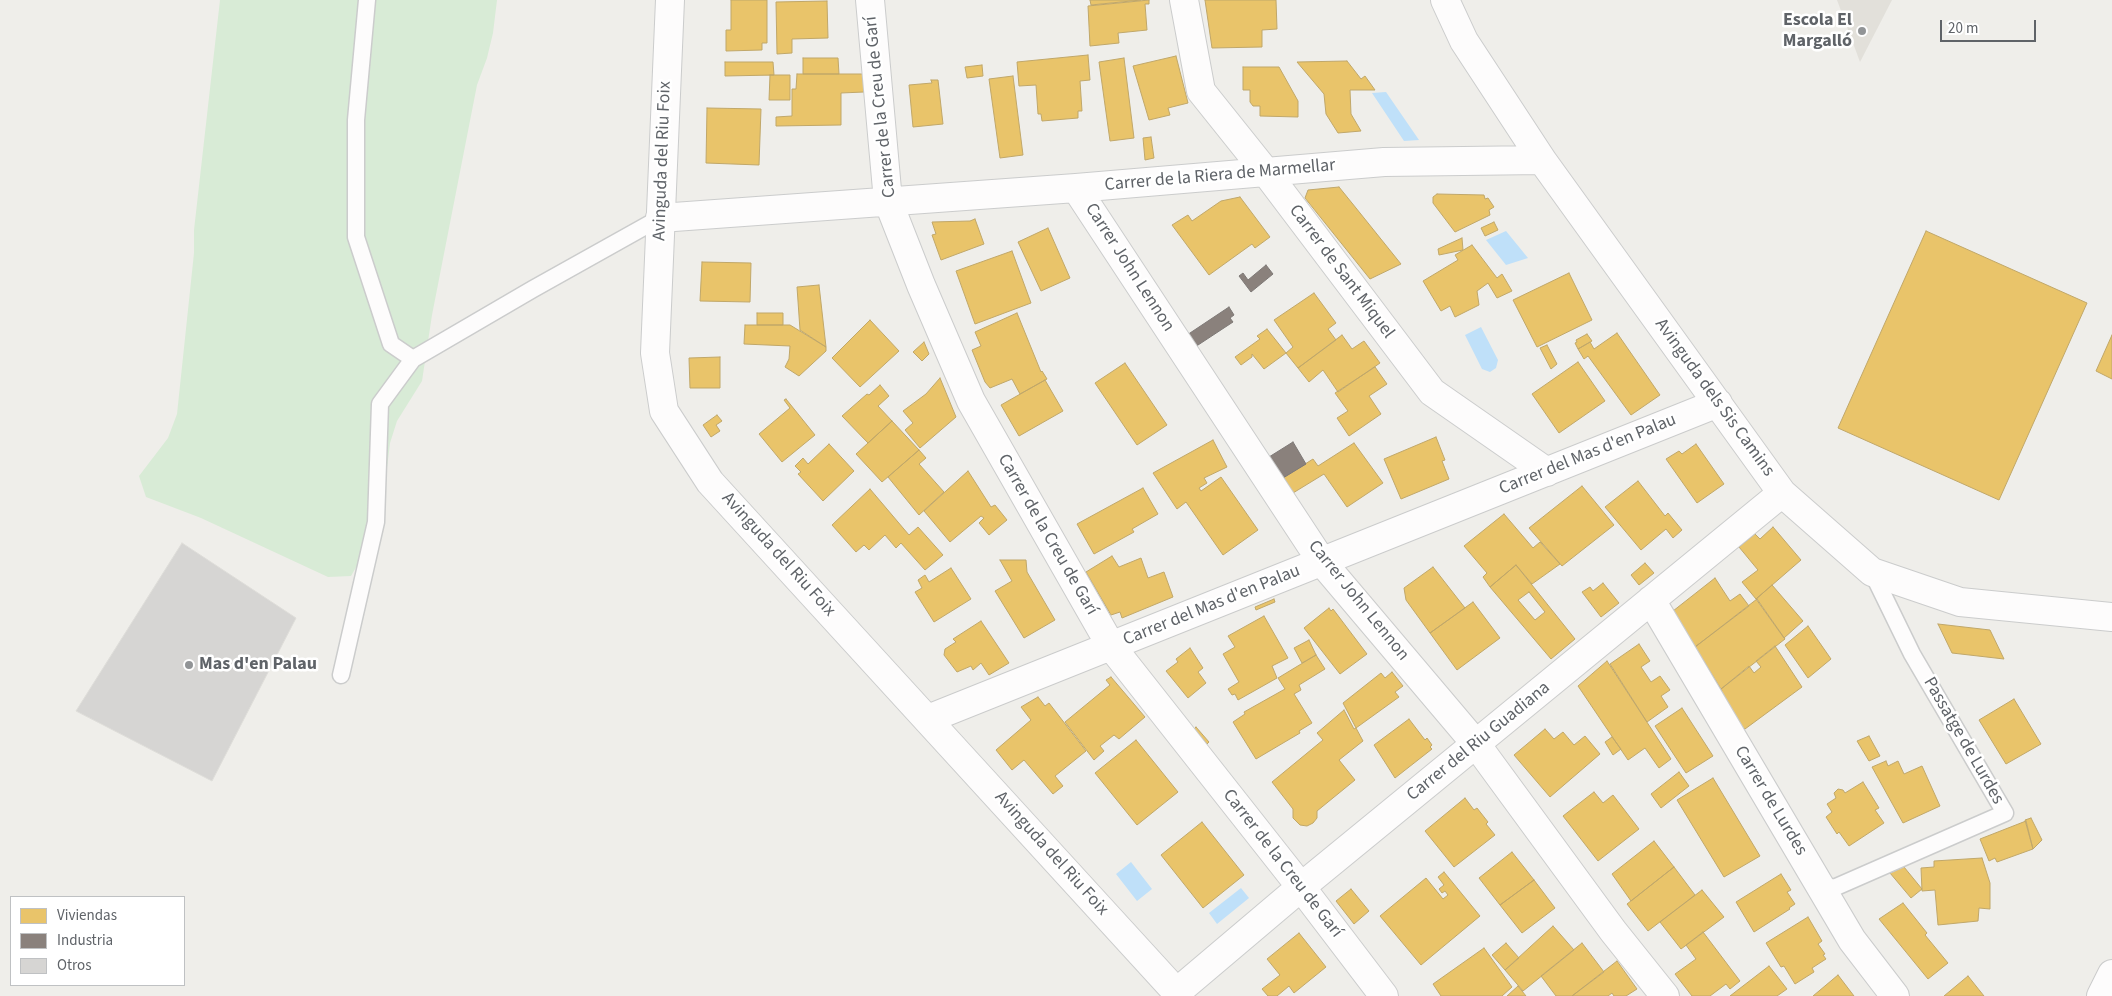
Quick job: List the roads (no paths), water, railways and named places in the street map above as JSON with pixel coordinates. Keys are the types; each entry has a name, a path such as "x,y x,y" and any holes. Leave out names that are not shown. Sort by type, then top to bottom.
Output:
{"street":[{"name":"Avinguda del Riu Foix","path":"670,0 655,353 664,411 710,482 1178,994"},
{"name":"Carrer de la Creu de Garí","path":"870,0 888,201 921,285 971,401 1111,646 1301,887 1384,996"},
{"name":"Carrer de Sant Miquel","path":"1184,0 1201,91 1265,171 1432,392 1547,472"},
{"name":"Avinguda dels Sis Camins","path":"1445,0 1464,41 1542,160 1782,493 1872,572 1960,602 2112,618"},
{"name":"Carrer de la Riera de Marmellar","path":"660,218 1076,188 1384,162 1542,160"},
{"name":"Carrer John Lennon","path":"1076,188 1322,562 1476,744 1613,931 1665,996"},
{"name":"Carrer del Mas d'en Palau","path":"928,719 1718,403"},
{"name":"Carrer del Riu Guadiana","path":"1178,994 1301,887 1782,493"},
{"name":"Carrer de Lurdes","path":"1651,600 1852,940 1895,996"},
{"path":"2101,996 2112,974"}],"lane":[{"path":"367,0 356,120 356,237 391,344 413,359"},
{"path":"342,676 376,522 380,404 413,359 660,218"},
{"name":"Passatge de Lurdes","path":"1822,888 1836,887 2005,813 1912,654 1872,572"}],"water":[{"path":"1386,92 1419,140 1404,141 1372,93"},
{"path":"1506,231 1528,258 1506,265 1486,240"},
{"path":"1481,327 1498,360 1496,368 1490,372 1482,369 1465,335"},
{"path":"1131,862 1152,889 1137,901 1116,874"},
{"path":"1241,888 1249,898 1217,924 1209,913"}],"place":[{"name":"Escola El Margalló","path":"1862,31"},
{"name":"Mas d'en Palau","path":"189,665"}]}
